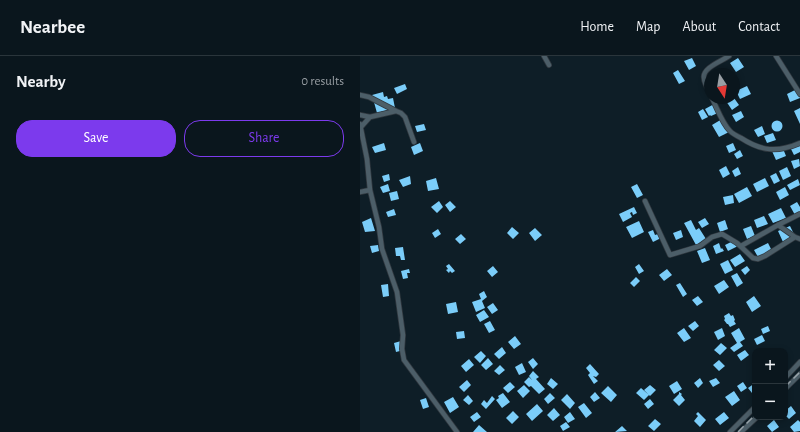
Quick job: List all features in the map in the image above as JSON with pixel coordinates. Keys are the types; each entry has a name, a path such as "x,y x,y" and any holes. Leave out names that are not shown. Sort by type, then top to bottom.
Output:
{"street":[{"path":"544,56 549,65"},
{"path":"710,68 729,56"},
{"path":"776,56 800,94"},
{"path":"360,95 368,97 401,113 414,142"},
{"path":"715,104 730,131 758,148 768,150 783,148 800,143"},
{"path":"360,115 370,117 396,111"},
{"path":"370,117 360,125 367,159 370,190 379,227 382,249 397,292 403,335 402,349 404,360 457,432"},
{"path":"360,192 370,190"},
{"path":"645,201 670,255 700,246 718,234 727,236 741,246 753,258 758,259 795,237"},
{"path":"741,246 800,214"},
{"path":"778,225 800,239"},
{"path":"788,375 800,362"},
{"path":"788,387 800,374"},
{"path":"730,432 752,410"},
{"path":"741,432 754,420"}],"building":[{"path":"692,58 696,66 689,70 684,61"},
{"path":"738,58 744,67 740,70 740,68 733,68 730,63"},
{"path":"678,70 685,81 679,84 673,73"},
{"path":"405,84 407,89 397,94 394,88"},
{"path":"747,86 751,94 740,99 740,89"},
{"path":"797,89 800,98 790,102 787,94"},
{"path":"383,92 384,97 387,96 388,99 393,98 395,108 377,113 372,95"},
{"path":"716,104 720,112 709,116 705,109"},
{"path":"728,104 738,104 739,105 732,110"},
{"path":"800,108 800,124 794,111"},
{"path":"703,109 708,117 702,120 698,112"},
{"path":"741,111 744,117 736,122 732,115"},
{"path":"722,119 729,132 719,137 712,125"},
{"path":"775,121 779,121 781,122 781,130 775,131 772,128 772,124"},
{"path":"424,124 426,130 417,132 415,126"},
{"path":"762,126 765,134 758,137 754,130"},
{"path":"773,133 776,140 767,143 764,136"},
{"path":"384,143 386,150 375,153 372,147"},
{"path":"420,143 423,151 414,155 411,147"},
{"path":"733,143 736,150 729,153 726,146"},
{"path":"800,145 800,152 794,155 791,149"},
{"path":"782,146 786,156 776,160 772,151"},
{"path":"740,150 743,156 737,159 734,154"},
{"path":"799,159 800,166 794,169 791,161"},
{"path":"726,166 730,174 723,178 719,170"},
{"path":"738,167 741,174 735,177 732,171"},
{"path":"787,167 791,176 783,180 779,171"},
{"path":"776,173 780,181 774,184 770,176"},
{"path":"389,174 390,180 384,182 382,176"},
{"path":"410,176 411,184 403,187 399,180"},
{"path":"436,178 439,189 428,191 426,181"},
{"path":"765,178 769,186 757,192 753,184"},
{"path":"798,179 800,185 790,190 787,185"},
{"path":"388,184 390,191 383,193 380,187"},
{"path":"637,184 643,195 637,198 631,187"},
{"path":"747,187 752,196 739,203 734,194"},
{"path":"785,187 789,195 780,200 776,192"},
{"path":"397,191 399,199 391,201 389,193"},
{"path":"733,195 734,203 725,205 723,197"},
{"path":"439,201 443,207 437,213 431,207"},
{"path":"450,201 456,207 450,212 445,205"},
{"path":"797,202 800,207 800,212 795,215 790,206"},
{"path":"634,207 637,213 633,215 632,212 630,213 632,217 623,222 619,214"},
{"path":"781,208 786,218 773,223 768,214"},
{"path":"394,209 396,215 388,217 386,212"},
{"path":"764,216 768,224 757,228 754,220"},
{"path":"371,218 375,231 365,232 362,222"},
{"path":"705,218 709,224 702,228 698,222"},
{"path":"691,220 696,230 699,228 706,239 696,245 684,223"},
{"path":"725,220 728,229 720,232 717,223"},
{"path":"639,221 644,232 632,238 626,227"},
{"path":"751,226 755,236 747,239 743,229"},
{"path":"790,226 795,236 783,242 778,231"},
{"path":"512,227 519,233 513,239 507,233"},
{"path":"535,228 542,235 535,241 529,233"},
{"path":"438,229 441,234 435,238 432,233"},
{"path":"653,230 655,235 661,233 663,237 653,242 648,232"},
{"path":"681,230 683,237 676,240 673,233"},
{"path":"461,234 466,239 460,244 455,239"},
{"path":"735,240 738,246 728,251 725,245"},
{"path":"719,243 721,249 722,248 724,251 716,254 713,246"},
{"path":"768,243 772,251 758,257 754,250"},
{"path":"378,245 379,251 372,253 370,246"},
{"path":"403,247 405,260 401,260 400,256 396,256 395,248"},
{"path":"705,248 710,260 702,263 697,251"},
{"path":"740,254 745,261 735,267 730,260"},
{"path":"728,260 733,270 725,274 720,264"},
{"path":"449,264 455,271 452,273 450,271 449,273 446,270 448,269 446,266"},
{"path":"639,264 644,271 639,274 635,267"},
{"path":"493,266 498,272 492,277 487,271"},
{"path":"747,266 750,270 745,275 741,270"},
{"path":"409,269 410,273 407,273 408,278 403,279 401,271"},
{"path":"667,269 672,275 664,281 659,275"},
{"path":"737,273 743,283 737,287 731,276"},
{"path":"636,277 640,281 634,287 630,283"},
{"path":"724,280 729,287 719,294 714,286"},
{"path":"680,283 687,294 683,297 676,285"},
{"path":"388,284 389,296 383,297 381,285"},
{"path":"484,291 487,297 482,301 485,308 476,312 472,302 481,299 479,294"},
{"path":"698,296 703,302 697,306 692,300"},
{"path":"754,296 761,306 752,312 746,302"},
{"path":"456,302 458,312 448,314 446,304"},
{"path":"493,303 498,310 492,314 487,307"},
{"path":"484,310 489,317 480,322 476,315"},
{"path":"729,313 731,316 733,315 736,324 730,327 724,320 724,316"},
{"path":"490,321 495,330 489,333 484,324"},
{"path":"695,321 699,326 693,331 688,326"},
{"path":"768,326 770,331 763,334 761,329"},
{"path":"684,328 691,338 684,342 677,333"},
{"path":"722,328 725,336 718,340 714,332"},
{"path":"739,328 745,339 740,342 743,346 734,352 730,348 737,343 731,333"},
{"path":"464,331 465,338 457,339 456,332"},
{"path":"762,335 765,341 757,345 754,339"},
{"path":"515,336 521,344 514,349 508,342"},
{"path":"401,341 404,350 396,352 394,343"},
{"path":"721,343 727,348 720,355 714,350"},
{"path":"502,347 506,353 499,359 494,354"},
{"path":"745,350 749,355 741,361 737,355"},
{"path":"481,351 486,356 480,363 474,357"},
{"path":"488,358 493,364 486,370 481,365"},
{"path":"533,358 538,364 533,369 528,362"},
{"path":"469,359 474,365 466,372 461,366"},
{"path":"719,360 725,366 719,371 713,365"},
{"path":"522,363 526,372 519,375 515,367"},
{"path":"590,364 599,374 596,377 593,376 598,381 594,384 588,375 590,373 586,368"},
{"path":"500,365 505,370 499,375 494,371"},
{"path":"533,371 539,377 536,379 545,389 539,394 531,386 529,387 524,382 529,377 532,380 529,376"},
{"path":"551,378 558,384 553,389 547,384"},
{"path":"700,378 703,383 698,388 694,383"},
{"path":"716,378 720,383 713,387 709,381"},
{"path":"467,380 471,385 464,392 459,387"},
{"path":"677,381 682,389 674,394 669,386"},
{"path":"510,382 515,387 508,393 503,388"},
{"path":"743,382 747,388 741,392 737,386"},
{"path":"524,385 530,391 523,398 517,391"},
{"path":"650,385 656,390 650,396 644,390"},
{"path":"752,385 752,393 748,388"},
{"path":"608,386 617,395 611,402 601,393"},
{"path":"641,388 649,395 644,400 636,393"},
{"path":"734,391 740,400 732,406 725,397"},
{"path":"595,392 600,398 594,402 590,397"},
{"path":"679,392 685,400 679,406 673,400"},
{"path":"503,393 510,402 502,408 496,400 499,398 498,396"},
{"path":"550,393 555,398 548,404 544,399"},
{"path":"567,394 575,403 570,409 561,400"},
{"path":"468,395 473,401 469,405 463,400"},
{"path":"492,396 495,399 486,409 481,404 484,400 487,403"},
{"path":"453,397 459,407 450,413 444,402"},
{"path":"426,398 429,407 423,409 420,400"},
{"path":"650,399 654,404 648,409 644,404"},
{"path":"584,403 592,413 586,418 578,407"},
{"path":"537,404 543,411 532,421 526,414"},
{"path":"791,406 796,413 789,419 788,418 788,408"},
{"path":"554,408 560,415 553,421 547,415"},
{"path":"513,411 519,417 512,424 506,418"},
{"path":"477,412 481,417 474,422 470,417"},
{"path":"570,412 575,419 568,423 564,417"},
{"path":"698,412 706,420 700,427 694,421 698,416 696,414"},
{"path":"724,412 729,418 720,425 715,419"},
{"path":"655,419 661,424 654,431 648,426"},
{"path":"774,420 779,427 772,432 767,426"},
{"path":"798,420 800,422 800,431 794,432 790,427"},
{"path":"566,422 570,427 563,431 560,426"},
{"path":"479,425 487,432 473,432"},
{"path":"622,426 627,431 615,432"}],"railway":[{"path":"788,384 800,372"},
{"path":"738,432 752,418"}]}
